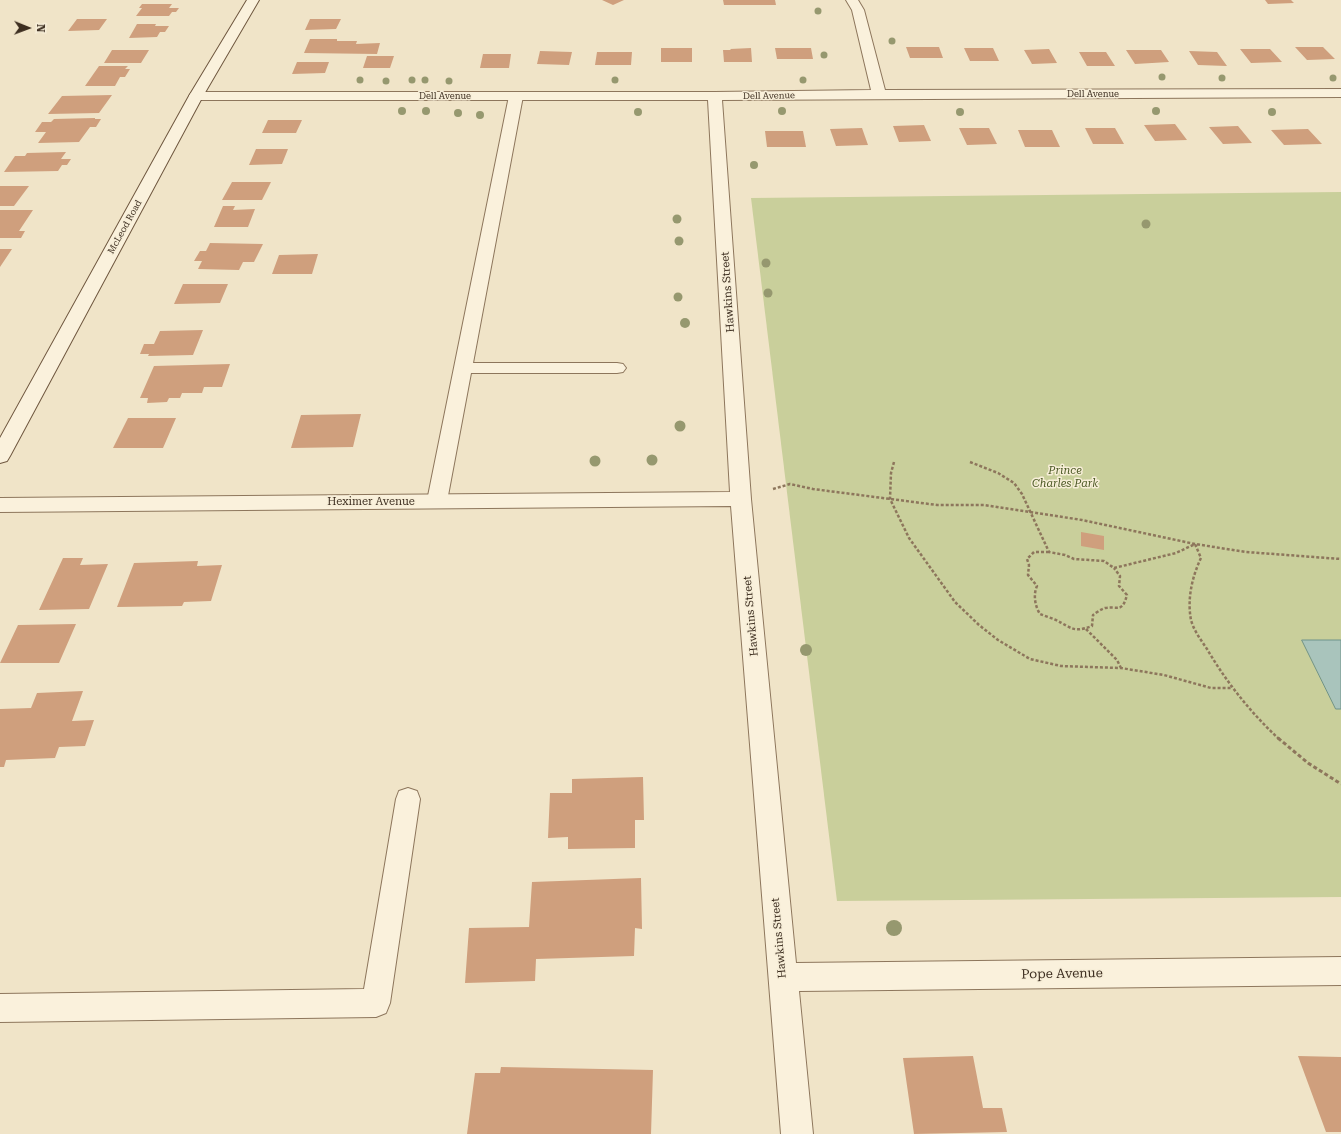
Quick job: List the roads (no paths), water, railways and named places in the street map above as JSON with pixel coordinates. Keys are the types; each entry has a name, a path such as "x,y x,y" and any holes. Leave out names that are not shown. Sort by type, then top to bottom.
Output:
{"street":[{"name":"McLeod Road","path":"0,456 196,96 253,0"},
{"path":"852,0 858,10 879,94"},
{"name":"Dell Avenue","path":"196,96 715,96 879,94 1336,93"},
{"path":"1336,93 1341,106"},
{"name":"Hawkins Street","path":"715,96 741,499 797,1134"},
{"name":"Heximer Avenue","path":"0,504 741,499"},
{"name":"Pope Avenue","path":"783,977 1341,971"}],"lane":[{"path":"437,501 516,96"},
{"path":"463,368 617,368"},
{"path":"0,1008 376,1003 408,799"}],"water":[{"path":"1302,640 1341,640 1341,709 1336,709"}],"park label":[{"name":"Prince Charles Park","path":"1065,477"}]}
